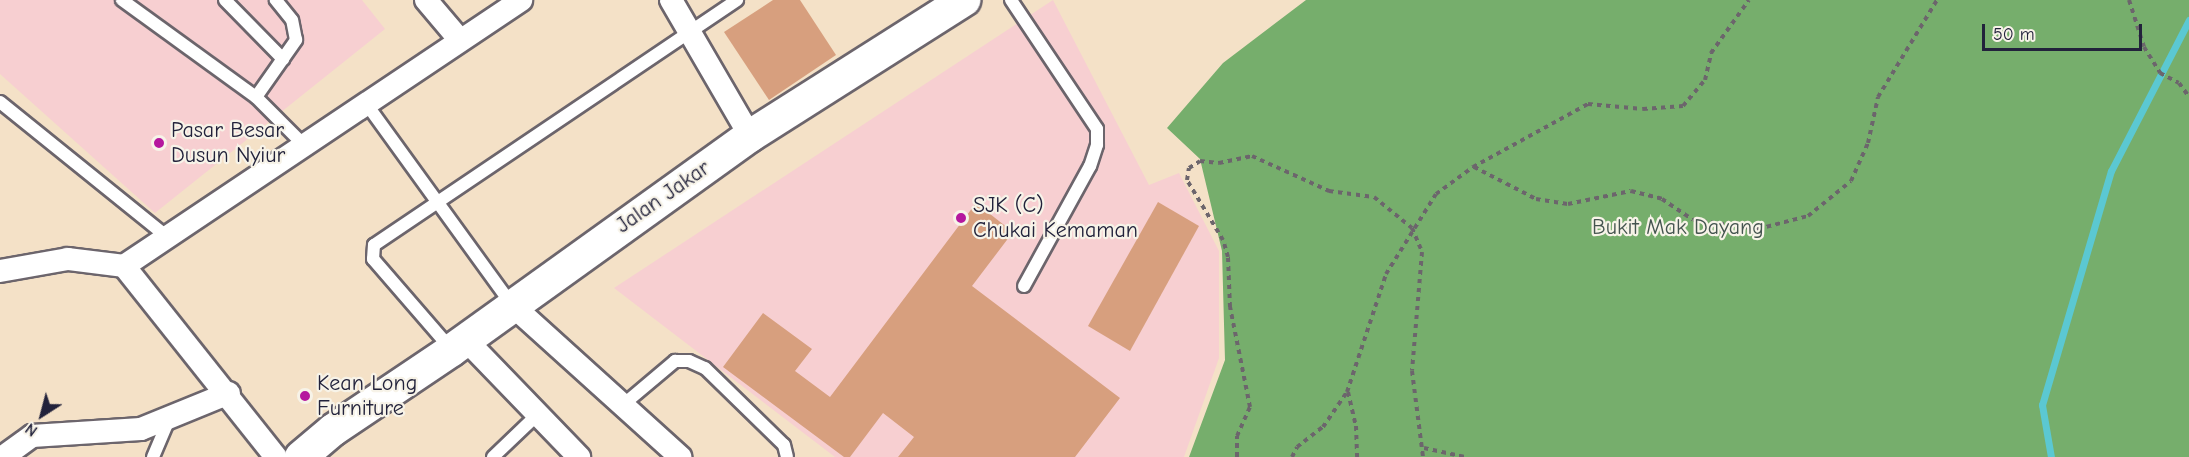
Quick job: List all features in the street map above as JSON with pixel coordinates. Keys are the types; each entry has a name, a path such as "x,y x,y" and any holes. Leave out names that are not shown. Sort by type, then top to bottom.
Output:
{"main road":[{"name":"Jalan Jakar","path":"302,457 333,430 371,407 459,345 750,136 964,0"},
{"name":"Jalan Jakar","path":"327,457 371,407"}],"street":[{"path":"426,0 459,39"},
{"path":"0,271 68,259 124,266 302,144 521,0"},
{"path":"671,0 750,136"},
{"path":"124,266 229,393 276,457"},
{"path":"512,305 680,457"},
{"path":"459,345 537,415 579,457"},
{"path":"3,457 33,436 141,429 229,393"}],"lane":[{"path":"122,0 256,97 302,144"},
{"path":"225,0 283,59"},
{"path":"256,97 296,40 296,30 276,0"},
{"path":"459,345 373,259 374,245 737,0"},
{"path":"1011,0 1097,129 1097,145 1090,166 1024,286"},
{"path":"0,102 166,236"},
{"path":"365,102 512,305"},
{"path":"624,404 675,361 689,361 705,368 784,445 788,457"},
{"path":"493,457 537,415"},
{"path":"153,457 170,417"}],"path":[{"path":"1292,457 1297,447 1323,427 1347,392 1386,274 1412,228 1437,194 1473,167 1588,104 1643,109 1683,106 1705,80 1711,53 1749,0"},
{"path":"1473,167 1536,198 1568,204 1631,191 1662,199 1693,220 1758,229 1808,216 1851,181 1868,142 1878,97 1937,0"},
{"path":"2129,0 2149,56 2160,73 2179,83 2189,97"},
{"path":"1237,457 1237,436 1250,407 1230,307 1228,257 1223,240 1187,180 1189,168 1200,161 1219,163 1252,156 1329,191 1374,196 1412,228 1422,252 1412,371 1424,448 1423,457"},
{"path":"1347,392 1356,426 1357,457"},
{"path":"1424,448 1465,457"}],"shaded area":[{"name":"Pasar Besar Dusun Nyiur","path":"0,0 362,0 385,29 155,213 0,74"},
{"name":"SJK (C) Chukai Kemaman","path":"1053,0 1149,185 1179,173 1219,251 1219,358 1184,457 835,457 614,288"}],"green space":[{"name":"Bukit Mak Dayang","path":"1306,0 2189,0 2189,457 1189,457 1225,360 1222,251 1200,159 1167,128 1223,63"}],"building":[{"path":"773,0 800,0 836,55 769,100 724,32"},
{"path":"1158,202 1199,226 1130,351 1088,326"},
{"path":"976,203 1013,232 972,286 1120,398 1075,457 898,457 914,437 883,413 850,457 844,457 723,367 763,313 812,349 795,371 830,397"}],"waterway":[{"path":"2051,457 2042,405 2111,171 2189,20"}],"place":[{"name":"Pasar Besar Dusun Nyiur","path":"159,143"},
{"name":"SJK (C) Chukai Kemaman","path":"961,218"},
{"name":"Kean Long Furniture","path":"305,396"}]}
